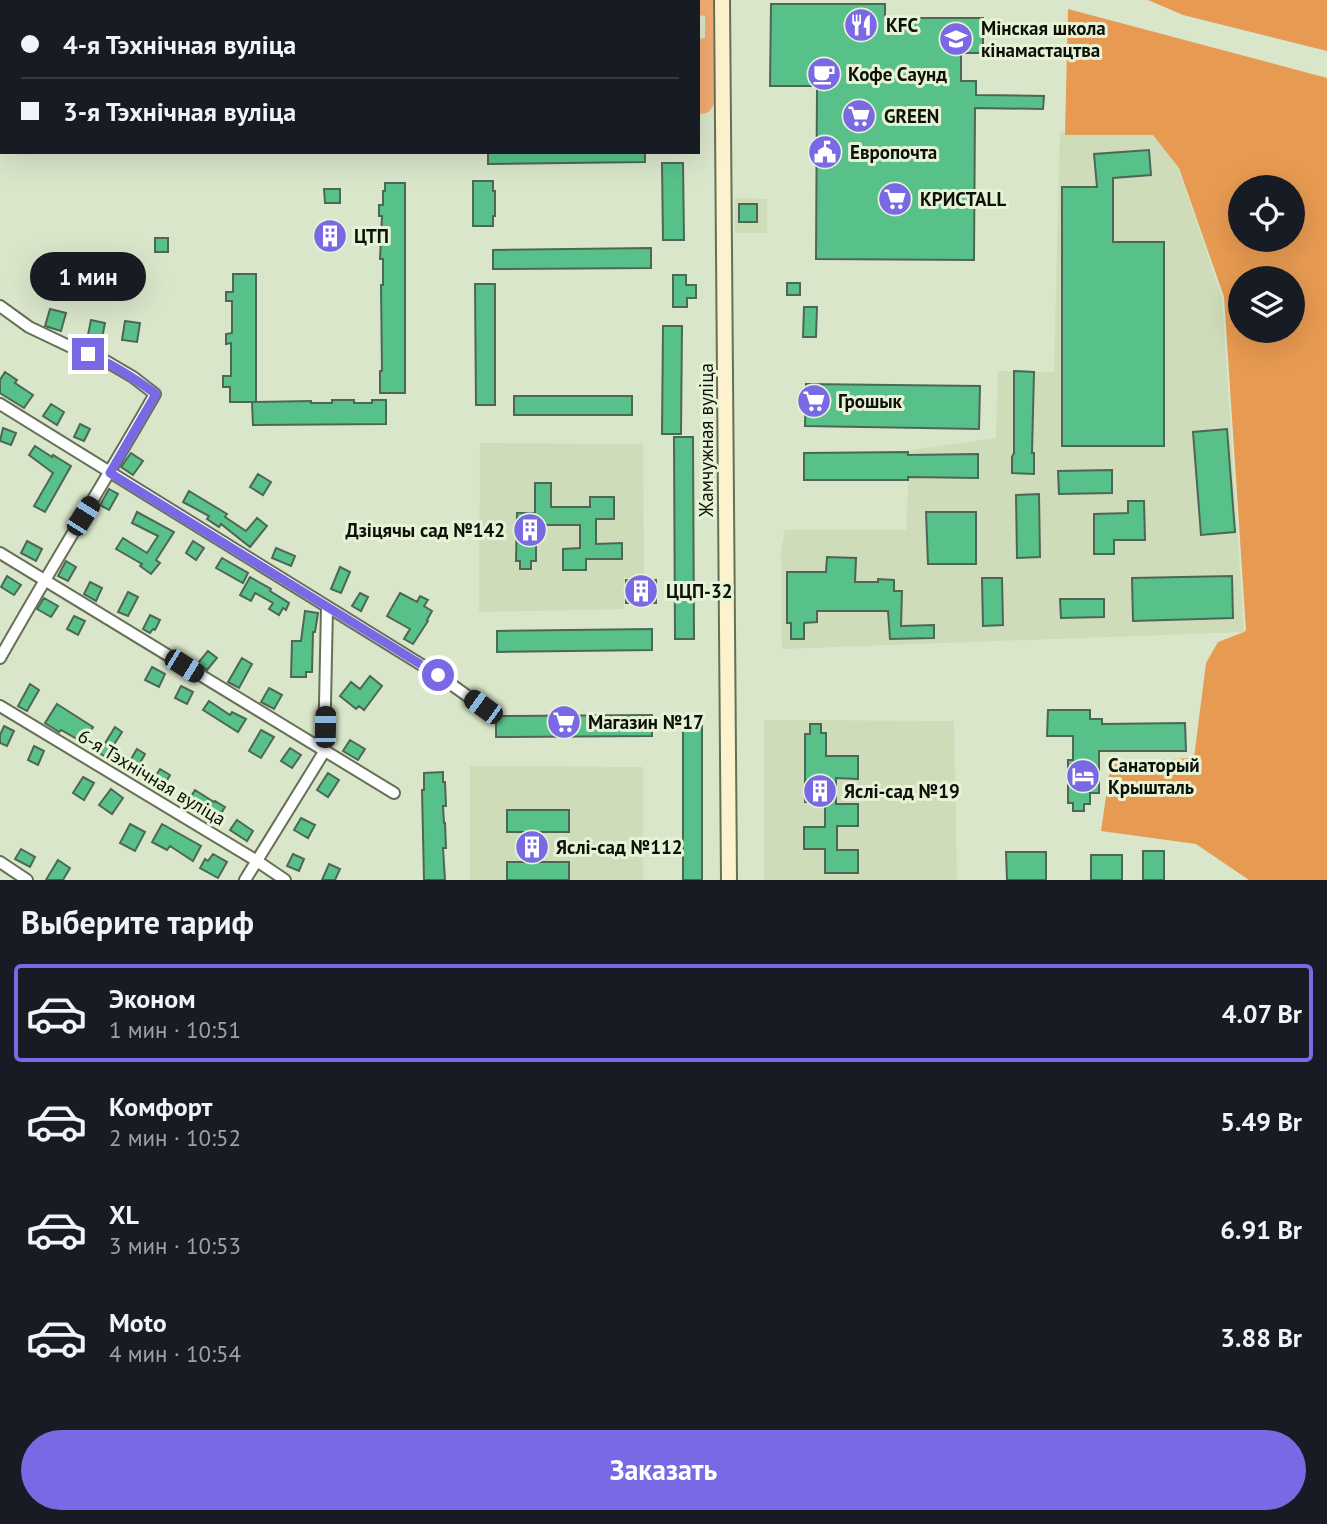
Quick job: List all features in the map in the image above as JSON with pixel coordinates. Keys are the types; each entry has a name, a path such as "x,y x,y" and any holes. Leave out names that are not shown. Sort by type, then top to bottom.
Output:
{"main road":[{"name":"Жамчужная вуліца","path":"722,0 729,880"}],"street":[{"path":"0,306 29,327 104,360 156,394 0,658"},
{"path":"0,404 438,675 483,707"},
{"path":"0,553 394,793"},
{"path":"244,880 324,752 327,607"},
{"name":"6-я Тэхнічная вуліца","path":"0,706 285,880"},
{"path":"0,862 27,880"}],"shaded area":[{"path":"700,0 713,0 714,103 710,110 700,114 700,39 705,38 705,16 700,15"},
{"path":"1148,0 1327,0 1327,51 1183,15"},
{"path":"1068,9 1327,78 1327,880 1249,880 1196,844 1101,831 1111,762 1194,758 1206,663 1218,642 1246,630 1224,297 1179,168 1153,135 1065,135"},
{"path":"1060,132 1166,132 1222,298 1244,632 782,649 781,550 785,530 906,530 910,450 996,438 998,371 1054,372"},
{"path":"735,198 767,199 767,233 735,233"},
{"path":"480,443 643,444 644,578 624,578 624,609 479,612"},
{"path":"764,720 954,721 957,880 764,880"},
{"path":"470,766 643,767 643,880 470,880"}],"building":[{"name":"КРИСТАLL","path":"771,4 885,4 885,18 983,18 983,53 961,53 961,81 976,81 976,95 1044,96 1043,109 975,108 974,260 816,259 817,86 770,86"},
{"path":"1149,150 1151,175 1113,178 1113,242 1164,242 1164,446 1062,446 1062,187 1097,187 1094,154"},
{"path":"488,154 645,154 645,162 488,164"},
{"path":"662,163 683,163 684,240 663,240"},
{"path":"473,181 493,181 493,226 473,226"},
{"path":"385,183 405,183 405,393 380,393 383,259 380,259 382,216 379,216 379,205 383,205"},
{"path":"324,189 340,189 340,203 325,203"},
{"path":"739,204 757,204 757,222 739,222"},
{"path":"155,238 168,238 168,252 155,252"},
{"path":"651,248 651,268 493,269 493,250"},
{"path":"233,274 256,274 256,402 230,402 230,387 223,387 223,376 231,376 231,343 226,344 226,334 232,333 232,301 226,301 226,292 233,292"},
{"path":"673,275 686,275 686,285 696,285 696,298 687,298 687,307 673,307"},
{"path":"787,283 800,283 800,295 787,295"},
{"path":"475,284 495,284 495,405 476,405"},
{"path":"804,307 817,307 816,337 803,337"},
{"path":"50,309 66,313 61,331 45,326"},
{"path":"91,320 105,323 102,338 88,335"},
{"path":"125,321 140,323 137,342 122,340"},
{"path":"663,326 682,326 681,434 662,434"},
{"path":"1014,371 1034,372 1034,474 1012,473"},
{"path":"5,372 17,380 15,383 33,395 24,408 0,393 0,380"},
{"path":"806,384 980,386 979,429 805,426"},
{"path":"514,396 632,396 632,415 514,415"},
{"path":"332,400 372,403 372,400 386,400 386,424 253,425 252,402 332,403"},
{"path":"51,404 64,412 57,425 43,416"},
{"path":"80,424 90,429 84,441 74,437"},
{"path":"3,428 16,433 11,445 0,441"},
{"path":"1227,429 1235,532 1201,535 1193,432"},
{"path":"674,437 693,437 694,639 675,639"},
{"path":"35,446 71,466 45,512 34,506 53,473 29,455"},
{"path":"908,452 908,455 978,454 978,478 804,480 804,453"},
{"path":"131,453 143,461 133,475 121,467"},
{"path":"1112,470 1112,493 1059,494 1058,471"},
{"path":"258,474 271,482 263,495 250,487"},
{"name":"Дзіцячы сад №142","path":"535,483 551,483 551,507 590,507 590,497 614,497 614,519 596,519 596,544 622,543 622,559 586,559 586,570 563,570 563,549 580,548 580,525 541,525 542,535 536,535 536,561 531,561 531,569 520,569 520,561 516,561 517,513 535,513"},
{"path":"109,489 118,494 109,510 100,505"},
{"path":"189,491 227,514 225,517 246,531 257,518 267,526 250,547 221,524 219,527 207,519 209,516 183,502"},
{"path":"1039,494 1040,557 1017,558 1016,495"},
{"path":"1128,501 1144,501 1145,540 1114,540 1114,554 1094,554 1094,514 1128,513"},
{"path":"137,512 174,532 156,560 160,563 151,574 140,566 142,564 116,549 123,538 147,553 158,536 132,523"},
{"path":"926,512 976,512 976,564 928,564"},
{"path":"27,541 42,549 36,561 21,553"},
{"path":"193,541 204,548 196,560 186,553"},
{"path":"276,548 295,556 291,566 272,558"},
{"path":"827,557 856,558 855,582 894,580 894,591 902,591 901,626 934,625 934,638 890,639 888,611 817,611 817,622 804,623 804,639 791,639 791,623 787,623 787,572 826,572"},
{"path":"222,558 248,573 243,583 216,568"},
{"path":"66,561 76,567 68,581 58,576"},
{"path":"340,567 350,572 341,593 331,589"},
{"path":"7,576 21,585 14,595 1,587"},
{"path":"1232,576 1233,618 1133,621 1132,578"},
{"path":"250,577 289,603 286,610 283,608 279,615 269,609 273,603 255,593 251,601 240,595"},
{"path":"982,578 1002,578 1003,625 983,626"},
{"name":"ЦЦП-32","path":"626,580 656,580 656,603 626,603"},
{"path":"90,582 102,588 96,601 84,594"},
{"path":"128,592 138,597 128,616 118,612"},
{"path":"360,593 368,597 361,611 352,606"},
{"path":"400,593 417,602 420,596 428,600 424,606 432,611 413,644 404,639 410,629 387,616"},
{"path":"44,598 58,606 51,617 37,609"},
{"path":"1060,599 1104,599 1104,617 1061,618"},
{"path":"305,611 318,613 313,632 312,672 306,672 306,677 291,677 292,641 301,641"},
{"path":"150,615 160,620 155,630 150,633 143,629"},
{"path":"74,616 85,621 78,635 67,629"},
{"path":"652,629 652,650 497,652 497,631"},
{"path":"208,651 217,658 207,670 198,663"},
{"path":"242,658 252,664 239,688 228,682"},
{"path":"152,667 165,674 159,687 145,680"},
{"path":"370,676 382,686 364,710 359,706 356,709 340,696 351,682 360,689"},
{"path":"30,684 39,690 27,711 18,706"},
{"path":"181,686 193,692 187,704 175,698"},
{"path":"269,688 282,695 274,709 261,702"},
{"path":"209,701 230,715 232,712 246,719 238,732 203,710"},
{"path":"57,704 93,727 84,743 45,723"},
{"name":"Санаторый Крышталь","path":"1048,710 1090,710 1090,719 1102,719 1102,724 1185,723 1186,751 1099,751 1099,793 1090,793 1090,804 1084,804 1084,811 1073,811 1073,803 1068,803 1068,760 1073,760 1073,736 1047,736"},
{"path":"652,715 652,736 496,737 496,716"},
{"name":"Яслі-сад №19","path":"810,724 821,724 821,733 826,733 826,756 858,756 858,779 836,778 836,804 858,804 858,826 837,826 837,850 858,850 858,873 825,873 825,849 804,849 804,827 825,827 825,802 805,802 805,734 810,734"},
{"path":"4,726 14,731 7,746 0,743"},
{"path":"683,726 702,726 702,880 683,880"},
{"path":"115,727 122,732 106,757 99,753"},
{"path":"261,730 274,737 261,758 249,751"},
{"path":"350,740 365,749 358,760 343,751"},
{"path":"34,746 44,751 38,765 28,760"},
{"path":"290,748 301,755 292,768 281,761"},
{"path":"137,749 145,754 134,774 125,769"},
{"path":"160,769 170,775 161,791 150,785"},
{"path":"443,772 446,806 443,806 445,880 424,880 424,773"},
{"path":"328,773 339,780 328,797 317,790"},
{"path":"83,777 94,783 84,800 73,793"},
{"path":"111,789 123,798 112,814 99,805"},
{"path":"195,790 225,807 220,815 215,812 211,820 186,805"},
{"name":"Яслі-сад №112","path":"507,810 569,810 569,832 538,832 537,862 569,862 569,880 507,880 507,862 526,862 526,832 507,832"},
{"path":"301,818 315,825 308,838 294,830"},
{"path":"237,820 253,831 247,841 230,830"},
{"path":"130,824 145,832 135,851 120,843"},
{"path":"162,824 201,846 193,861 170,846 167,850 152,842"},
{"path":"21,849 35,857 30,867 15,859"},
{"path":"1143,851 1164,851 1164,880 1143,880"},
{"path":"1006,852 1046,852 1046,880 1007,880"},
{"path":"213,854 227,862 218,878 200,868 205,859 208,861"},
{"path":"293,854 304,859 299,871 287,866"},
{"path":"1091,855 1122,855 1122,880 1091,880"},
{"path":"58,860 70,868 63,880 46,880"},
{"path":"329,864 340,869 335,880 322,880"}],"place":[{"name":"KFC","path":"861,25"},
{"name":"Мінская школа кінамастацтва","path":"956,39"},
{"name":"Кофе Саунд","path":"824,74"},
{"name":"GREEN","path":"859,116"},
{"name":"Европочта","path":"825,152"},
{"name":"КРИСТАLL","path":"895,199"},
{"name":"ЦТП","path":"330,236"},
{"name":"Грошык","path":"814,401"},
{"name":"Дзіцячы сад №142","path":"530,530"},
{"name":"ЦЦП-32","path":"641,591"},
{"name":"Магазин №17","path":"564,722"},
{"name":"Санаторый Крышталь","path":"1083,776"},
{"name":"Яслі-сад №19","path":"820,791"},
{"name":"Яслі-сад №112","path":"532,847"}],"route":[{"path":"88,354 104,360 156,394 110,473 438,675"}]}
